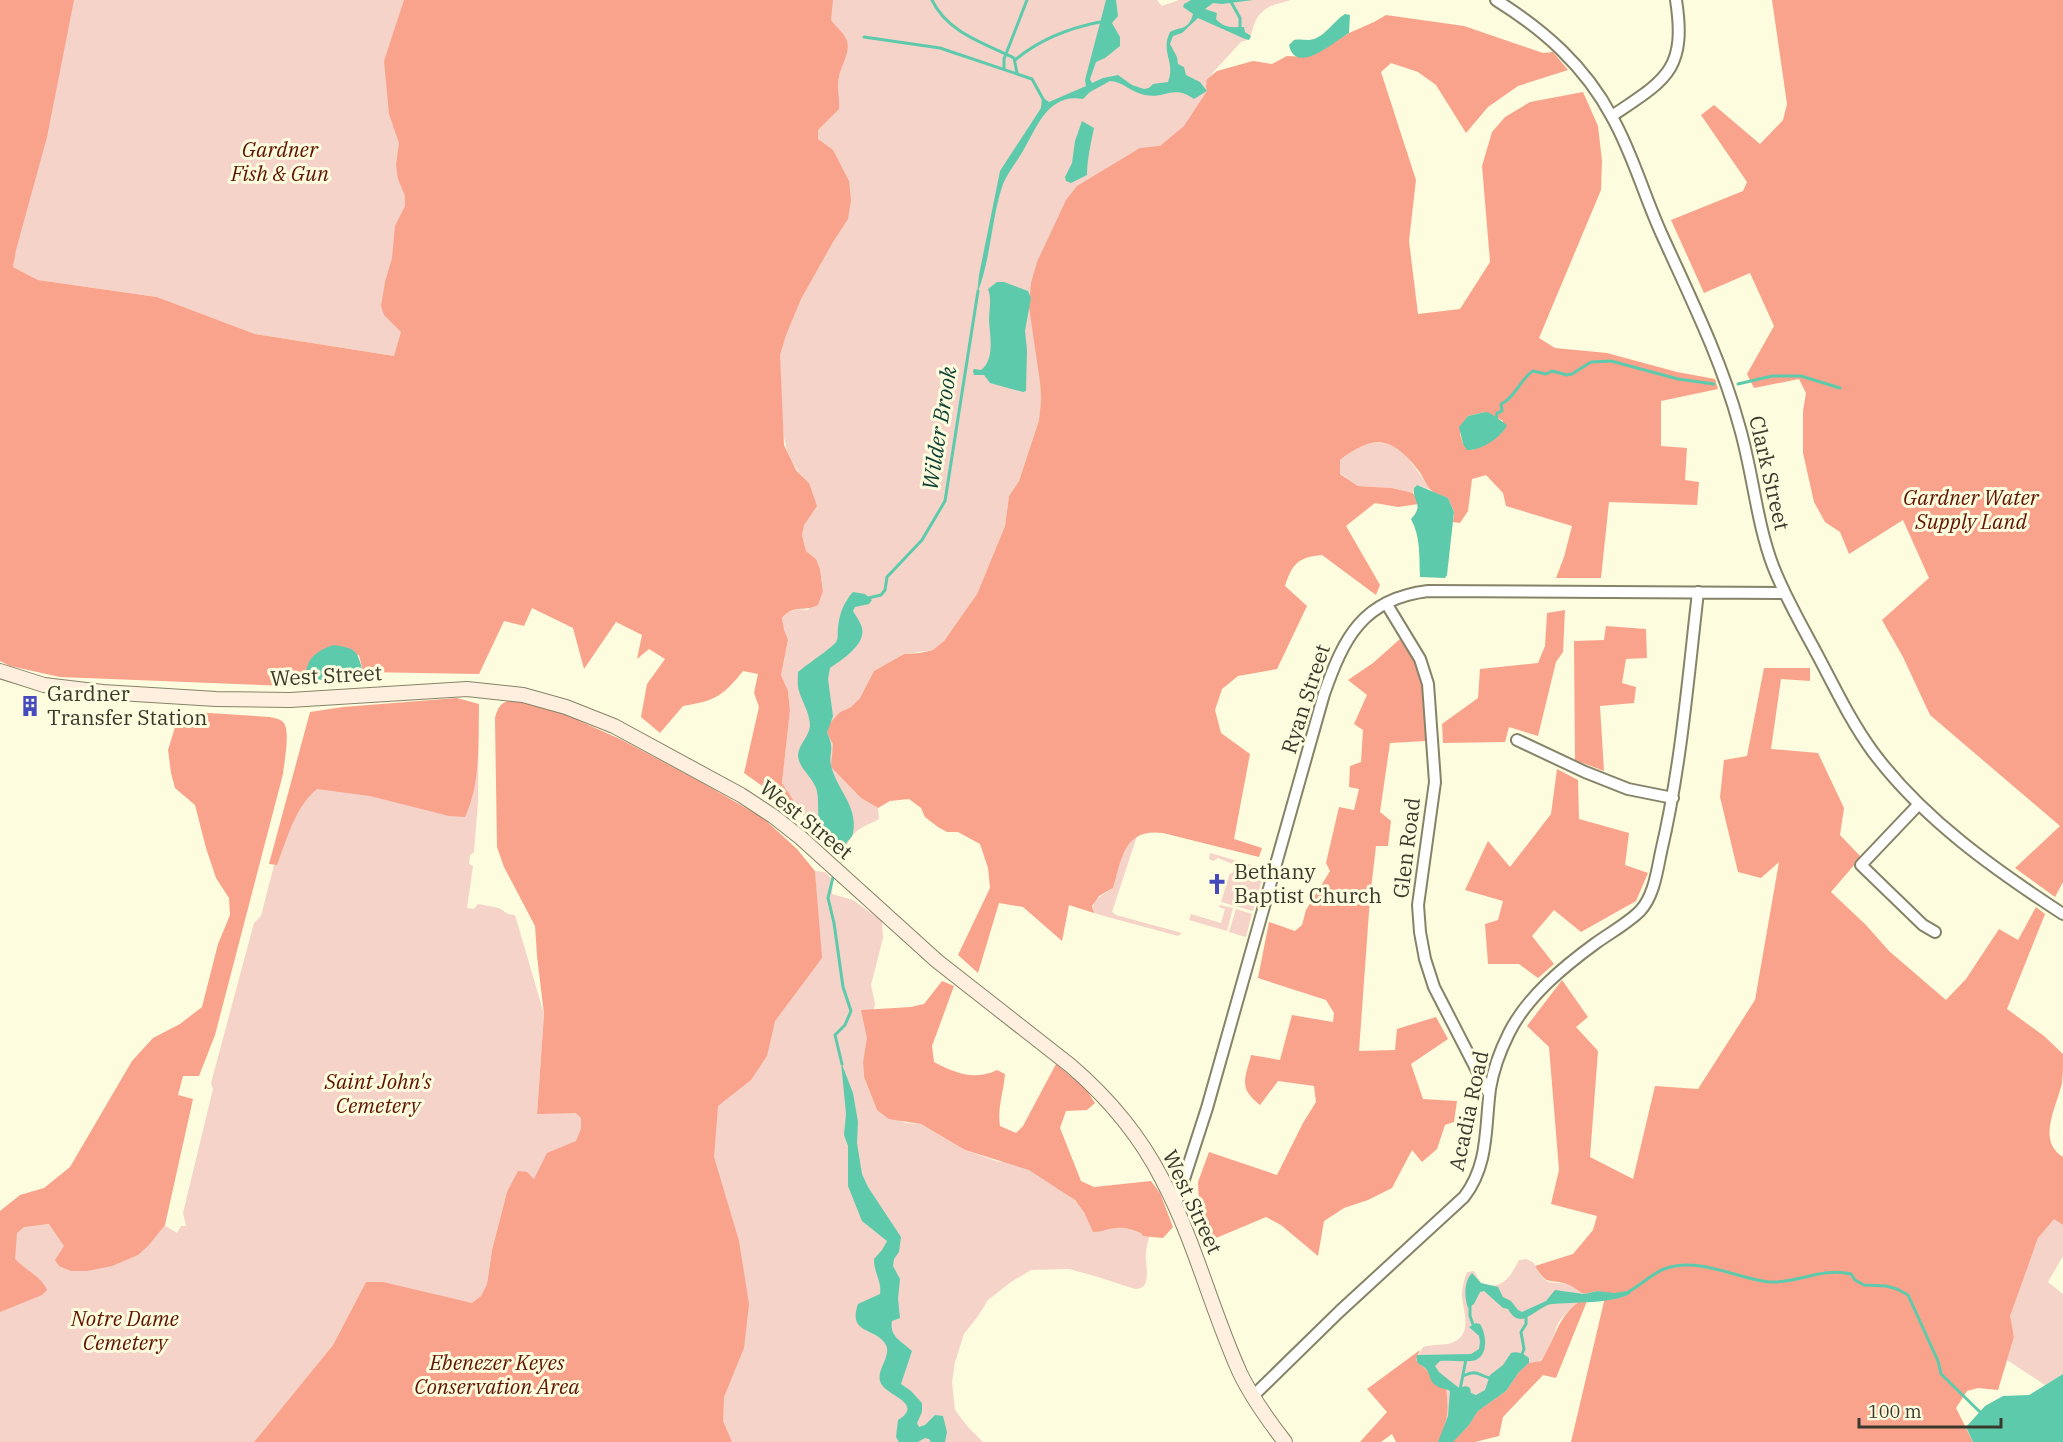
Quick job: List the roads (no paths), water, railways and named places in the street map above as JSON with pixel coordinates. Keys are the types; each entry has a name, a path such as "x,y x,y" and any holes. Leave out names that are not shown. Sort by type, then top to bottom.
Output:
{"main road":[{"name":"West Street","path":"0,671 34,682 78,690 216,699 308,700 467,689 535,697 614,726 741,795 782,823 937,961 1053,1051 1090,1083 1120,1116 1163,1179 1191,1243 1228,1343 1253,1396 1284,1442"}],"street":[{"name":"Clark Street","path":"1496,0 1530,22 1556,44 1582,72 1612,116 1654,218 1699,316 1729,392 1743,438 1764,539 1785,594 1862,735 1887,770 1919,804 1987,861 2063,914"},
{"path":"1612,116 1657,85 1672,66 1679,33 1676,0"},
{"name":"Ryan Street","path":"1175,1207 1207,1108 1331,676 1343,646 1355,628 1368,615 1386,603 1400,597 1428,591 1785,594"},
{"name":"Acadia Road","path":"1253,1396 1356,1296 1464,1197 1474,1183 1482,1161 1494,1071 1500,1052 1514,1024 1527,1007 1568,965 1636,914 1647,901 1655,879 1673,798 1698,592"},
{"name":"Glen Road","path":"1386,603 1420,659 1428,684 1435,782 1419,899 1419,918 1425,959 1434,987 1489,1095"},
{"path":"1517,740 1585,772 1628,789 1673,798"},
{"path":"1919,804 1861,865 1923,925 1935,932"}],"water":[{"path":"1106,0 1116,0 1118,16 1112,23 1120,37 1120,46 1096,62 1090,79 1092,83 1118,75 1132,85 1144,89 1153,84 1168,82 1170,69 1167,39 1170,32 1189,23 1193,14 1183,7 1191,0 1253,0 1213,3 1205,9 1217,13 1216,19 1229,27 1244,27 1245,32 1251,36 1249,40 1245,39 1198,18 1182,33 1173,36 1170,44 1178,64 1184,67 1186,75 1200,82 1207,91 1194,99 1175,92 1145,95 1120,83 1110,81 1090,92 1083,99 1061,101 1052,106 1039,122 1002,187 982,281 977,294 1000,171 1041,108 1042,97 1049,102 1086,86 1085,80"},
{"path":"1345,14 1350,15 1349,33 1317,54 1300,58 1293,54 1289,45 1294,40 1314,39"},
{"path":"1082,121 1094,128 1087,175 1071,183 1066,181 1065,177 1072,163 1075,141"},
{"path":"997,282 1004,282 1028,291 1031,298 1025,331 1026,391 1023,392 990,383 984,375 974,375 973,371 974,369 981,370 985,366 990,354 988,289"},
{"path":"1485,412 1507,425 1501,434 1490,442 1473,450 1467,450 1463,444 1459,427 1468,416"},
{"path":"1417,485 1448,498 1454,512 1445,578 1420,577 1418,540 1411,519 1418,506 1414,493"},
{"path":"853,592 865,594 872,600 869,604 855,607 853,611 861,626 860,640 852,651 830,668 828,679 833,716 827,733 831,744 831,764 850,807 854,824 852,835 844,849 842,863 829,830 825,832 822,828 816,788 798,756 808,734 810,721 798,689 798,672 836,642 841,613"},
{"path":"333,645 347,647 354,651 363,672 339,680 310,680 306,676 310,660 317,653"},
{"path":"841,1062 853,1093 862,1174 901,1237 899,1252 894,1259 893,1266 900,1279 898,1299 900,1318 892,1321 892,1331 912,1351 901,1384 922,1403 922,1412 917,1423 919,1427 925,1425 935,1415 943,1416 947,1432 945,1442 931,1442 925,1438 918,1442 899,1442 896,1437 898,1420 907,1409 906,1405 886,1389 880,1380 887,1355 886,1345 882,1339 864,1329 856,1321 858,1304 880,1294 874,1259 887,1241 862,1221 848,1186 848,1146 844,1135 846,1114"},
{"path":"1472,1273 1481,1283 1498,1287 1503,1297 1511,1301 1522,1312 1546,1301 1555,1290 1584,1294 1597,1291 1614,1293 1628,1291 1631,1293 1624,1297 1604,1301 1552,1304 1518,1319 1484,1291 1480,1292 1474,1304 1468,1308 1465,1289"},
{"path":"1476,1323 1480,1324 1485,1338 1485,1348 1480,1357 1472,1361 1440,1361 1435,1366 1459,1388 1466,1386 1470,1388 1471,1393 1476,1395 1485,1390 1490,1375 1503,1365 1511,1353 1525,1355 1529,1358 1529,1363 1519,1372 1506,1391 1478,1411 1453,1442 1438,1442 1448,1416 1450,1391 1433,1383 1427,1370 1418,1363 1417,1355 1471,1354 1479,1349 1479,1336 1469,1327"},
{"path":"2063,1374 2063,1442 1973,1442 1966,1427 1985,1406 2003,1396 2029,1395"}],"waterway":[{"path":"932,0 947,21 957,29 1014,58 1017,73"},
{"path":"1004,68 1004,59 1027,0"},
{"path":"1230,0 1240,18 1240,29"},
{"path":"1015,60 1034,46 1055,35 1100,22"},
{"path":"864,37 940,48 1032,79 1043,99"},
{"name":"Wilder Brook","path":"868,598 881,595 885,590 887,577 922,540 945,501 978,291"},
{"path":"1496,421 1497,413 1502,411 1501,404 1510,398 1533,371 1546,374 1552,371 1567,375 1591,362 1611,361 1678,379 1714,384"},
{"path":"1738,384 1772,376 1801,376 1840,388"},
{"name":"Wilder Brook","path":"834,873 828,898 843,987 851,1011 845,1025 835,1035 842,1064"},
{"path":"1626,1293 1664,1269 1690,1265 1769,1282 1840,1272 1851,1274 1855,1280 1864,1285 1897,1289 1908,1295 1938,1361 1941,1374 1980,1412 1984,1412"},
{"path":"1470,1304 1470,1316 1474,1327"},
{"path":"1521,1357 1524,1349 1521,1332 1526,1324 1526,1315"},
{"path":"1460,1390 1466,1359"},
{"path":"1463,1376 1475,1373 1490,1378"}],"place":[{"name":"Gardner Transfer Station","path":"30,706"},
{"name":"Bethany Baptist Church","path":"1217,884"}],"park label":[{"name":"Gardner Fish & Gun","path":"280,162"},
{"name":"Gardner Water Supply Land","path":"1971,510"},
{"name":"Saint John's Cemetery","path":"378,1094"},
{"name":"Notre Dame Cemetery","path":"125,1331"},
{"name":"Ebenezer Keyes Conservation Area","path":"497,1375"}]}
